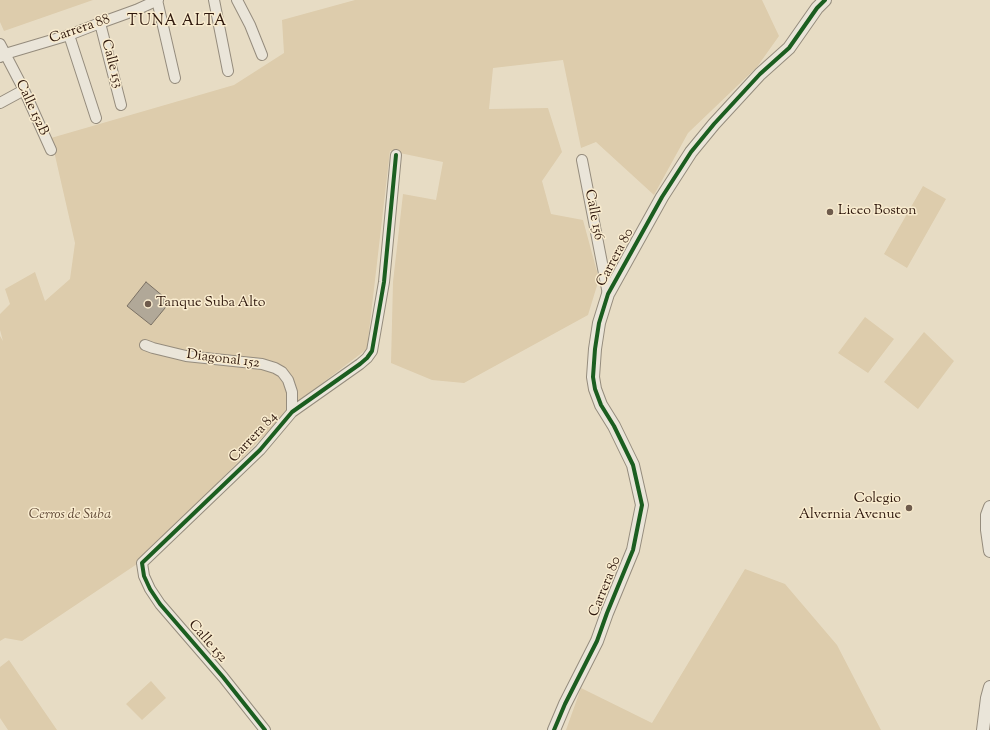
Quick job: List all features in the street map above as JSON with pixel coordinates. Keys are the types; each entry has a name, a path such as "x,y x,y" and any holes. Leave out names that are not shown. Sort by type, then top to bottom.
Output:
{"street":[{"path":"158,0 174,78"},
{"name":"Carrera 88","path":"2,55 100,24 158,0"},
{"path":"214,0 228,71"},
{"path":"237,0 250,25 262,55"},
{"name":"Carrera 80","path":"554,730 565,704 597,641 633,550 642,505 633,465 614,426 601,405 595,389 593,377 599,323 608,294 662,197 691,152 714,124 760,74 790,48 817,8 826,0"},
{"name":"Calle 153","path":"100,24 121,105"},
{"path":"69,34 96,118"},
{"name":"Calle 152B","path":"0,44 2,55 24,90 51,150"},
{"path":"0,104 24,90"},
{"name":"Carrera 84","path":"142,563 260,450 292,412 367,358 372,351 384,282 396,155"},
{"name":"Calle 156","path":"582,160 608,294"},
{"name":"Diagonal 152","path":"145,345 186,356 262,364 275,368 282,372 288,380 292,392 292,412"},
{"path":"990,507 986,522 990,551"},
{"name":"Calle 152","path":"142,563 144,576 150,589 160,604 223,677 265,730"},
{"path":"983,730 990,687"}],"green space":[{"path":"0,0 93,0 4,31 0,22"},
{"name":"Cerros de Suba","path":"355,0 762,0 779,36 757,67 688,133 654,195 596,142 581,148 563,60 493,68 489,109 548,108 562,152 542,181 551,214 583,220 599,279 588,315 464,383 432,380 391,363 393,282 403,194 436,200 443,162 390,151 367,349 296,403 140,562 22,641 5,638 0,641 0,336 3,341 0,330 0,314 10,304 5,289 35,272 45,301 70,279 75,243 51,138 234,85 284,53 282,20"},
{"path":"923,186 946,199 907,268 884,254"},
{"path":"865,317 894,339 868,373 838,353"},
{"path":"924,332 954,361 918,409 884,382"},
{"path":"745,569 785,584 837,645 881,730 566,730 581,688 652,723"},
{"path":"9,660 57,730 8,730 0,718 0,667"},
{"path":"151,681 166,698 142,720 126,704"}],"building":[{"name":"Tanque Suba Alto","path":"146,282 170,302 151,325 127,306"}],"cycle path":[{"path":"554,730 565,704 597,641 633,550 642,505 633,465 614,426 601,405 595,389 593,377 599,323 608,294 662,197 691,152 714,124 760,74 789,48 817,8 825,0"},
{"path":"265,730 223,677 160,604 150,589 144,576 142,563 260,450 292,412 360,364 372,351 384,282 396,155"}],"place":[{"name":"Liceo Boston","path":"830,212"},
{"name":"Tanque Suba Alto","path":"148,304"},
{"name":"Colegio Alvernia Avenue","path":"909,508"}],"district":[{"name":"TUNA ALTA","path":"177,22"}]}
